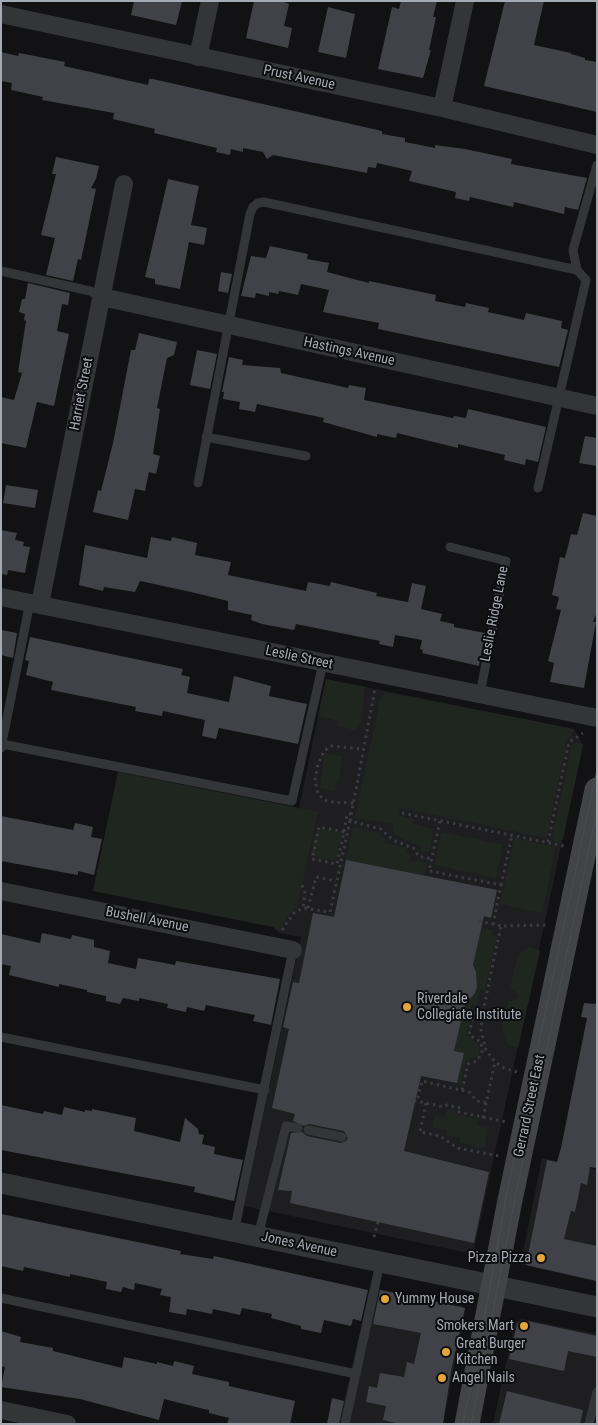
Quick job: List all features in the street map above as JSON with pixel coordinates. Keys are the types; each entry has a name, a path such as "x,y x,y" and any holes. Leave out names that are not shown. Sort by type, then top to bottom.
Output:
{"main road":[{"name":"Gerrard Street East","path":"467,1424 512,1192 597,790"}],"street":[{"path":"198,57 210,1"},
{"path":"442,108 465,1"},
{"name":"Prust Avenue","path":"1,14 442,108 597,145"},
{"name":"Harriet Street","path":"35,603 102,298 124,184"},
{"name":"Hastings Avenue","path":"102,298 559,396 597,406"},
{"name":"Leslie Street","path":"1,597 597,718"},
{"name":"Bushell Avenue","path":"1,891 293,950"},
{"name":"Jones Avenue","path":"1,1183 597,1307"},
{"path":"1,1410 67,1424"}],"lane":[{"path":"538,488 586,280 577,270 573,250 597,165"},
{"path":"198,483 227,326 253,207 264,202 577,270"},
{"path":"1,271 90,291 102,298"},
{"path":"206,437 306,456"},
{"name":"Leslie Ridge Lane","path":"450,547 506,561 480,694"},
{"path":"35,603 2,746 292,801 323,663"},
{"path":"234,1232 293,950"},
{"path":"1,1037 265,1090"},
{"path":"258,1237 286,1126 298,1128"},
{"path":"308,1130 342,1137"},
{"path":"345,1424 380,1262"},
{"path":"1,1298 356,1374"},
{"path":"592,1423 597,1392"}],"path":[{"path":"281,935 286,922 294,913 303,908 330,912 376,686"},
{"path":"548,842 569,742 585,732"},
{"path":"353,803 324,800 316,790 316,772 320,757 331,746 363,750"},
{"path":"402,813 565,846"},
{"path":"344,832 319,827 312,859 337,864 344,832 347,814 351,814"},
{"path":"440,820 429,871 501,886"},
{"path":"350,821 381,829 393,840 415,849 418,856 432,858"},
{"path":"493,925 512,835"},
{"path":"308,908 316,877 336,881"},
{"path":"302,885 305,892 303,908"},
{"path":"479,922 500,926 527,927 539,923 548,925"},
{"path":"500,926 482,1011 481,1030 486,1050 495,1062 504,1068 517,1072"},
{"path":"462,1090 468,1064 477,1061 482,1052 481,1042 469,1035 474,1009 482,1011"},
{"path":"483,1118 495,1062"},
{"path":"486,1103 477,1101 474,1095 462,1090 422,1081 416,1101 444,1107 448,1105 461,1108 460,1112 506,1123"},
{"path":"426,1103 420,1132 440,1136 457,1148 499,1156"},
{"path":"374,1237 378,1222"}],"shaded area":[{"name":"Riverdale Collegiate Institute","path":"326,679 574,729 583,745 473,1254 244,1206 301,937 279,933 273,927 93,891 118,772 299,808"},
{"path":"326,679 365,687 361,723 354,730 338,726 338,721 318,716"},
{"path":"385,692 574,729 571,737 567,738 547,838 400,808 398,815 414,819 413,824 434,829 429,852 421,851 422,847 397,836 393,831 394,824 355,818 380,700"},
{"path":"577,742 583,745 563,839 558,842 554,841 552,835 572,745"},
{"path":"326,753 342,756 339,781 337,781 335,791 320,788"},
{"path":"118,772 318,812 298,903 301,902 288,916 279,931 273,927 93,891"},
{"path":"353,827 381,833 380,837 385,838 384,843 407,848 406,853 411,854 410,860 427,863 424,875 346,860"},
{"path":"317,828 342,833 336,861 311,856"},
{"path":"441,832 503,845 496,878 434,865"},
{"path":"514,838 556,847 542,913 500,904"},
{"path":"478,927 493,930 492,935 497,936 485,991 480,990 477,1005 472,1004 466,1036 478,1043 479,1053 475,1058 466,1061 461,1084 457,1083 464,1053 452,1051 465,1004 475,993 477,987 476,972 473,965"},
{"path":"529,947 540,951 518,1048 506,1043 502,1027 508,1002 517,999 518,994 510,988 517,958 521,952"},
{"path":"447,1109 455,1111 455,1114 478,1119 477,1125 489,1127 484,1148 460,1143 460,1138 446,1135 447,1130 432,1127 435,1115 445,1117"},
{"path":"542,1158 597,1170 597,1282 524,1265 521,1262"},
{"path":"370,1287 462,1306 465,1310 443,1424 339,1424"},
{"path":"522,1319 597,1334 597,1413 594,1424 493,1424 515,1322"}],"building":[{"path":"134,1 182,1 176,25 131,15"},
{"path":"254,1 282,1 289,4 284,26 292,28 288,48 246,38"},
{"path":"401,1 437,1 433,17 436,17 429,50 431,50 423,78 378,69 392,7 399,9"},
{"path":"505,1 544,1 534,45 571,53 585,58 585,60 597,62 597,112 484,86"},
{"path":"328,7 355,14 346,58 318,52"},
{"path":"1,52 18,56 19,53 65,62 64,66 148,85 149,79 153,79 382,131 382,134 405,138 405,142 435,148 435,145 465,149 512,159 511,164 587,178 578,210 565,207 564,214 514,202 513,207 470,197 469,201 455,198 456,192 409,181 412,171 377,163 376,168 368,167 367,173 273,155 267,159 263,152 243,148 243,152 231,149 230,155 216,152 217,148 154,133 155,129 113,119 114,113 42,100 43,97 11,90 12,83 1,81"},
{"path":"56,157 99,166 96,179 91,188 96,189 81,260 78,259 73,281 46,275 55,238 41,235 56,174 52,174"},
{"path":"168,179 199,186 191,225 207,228 204,245 189,242 180,289 155,284 155,279 145,277"},
{"path":"270,246 308,254 307,259 329,263 327,272 369,283 369,281 436,295 435,301 465,307 466,303 489,308 488,312 524,320 526,313 562,321 561,328 568,330 559,367 378,329 379,323 323,312 329,290 301,284 298,295 279,291 278,294 269,292 269,296 256,293 255,298 241,296 251,256 266,258"},
{"path":"221,272 232,274 228,293 218,291"},
{"path":"28,283 70,293 68,305 62,304 57,331 69,334 54,406 37,402 26,448 1,443 1,397 14,400 22,373 18,372 26,321 24,320 25,314 19,312 22,299 25,299"},
{"path":"139,333 177,342 174,355 167,358 157,408 160,409 153,454 160,456 156,474 149,472 145,491 135,489 128,520 93,512 98,490 101,491 113,443 131,350 135,350"},
{"path":"197,350 217,354 210,389 190,385"},
{"path":"229,357 243,360 242,365 280,368 281,373 348,388 349,385 366,388 364,400 453,418 454,416 466,418 468,409 546,427 538,462 526,459 525,465 504,460 505,455 458,444 458,448 397,433 396,438 377,434 377,437 323,422 324,418 257,404 255,412 239,409 240,402 223,399 224,392 222,392"},
{"path":"585,436 597,438 597,466 579,463"},
{"path":"6,485 38,490 35,508 3,503"},
{"path":"583,513 597,516 597,612 593,622 596,622 584,688 550,682 554,663 548,661 561,610 556,609 559,597 552,595 560,557 565,558 571,534 577,535"},
{"path":"1,530 17,533 15,540 24,542 23,546 30,547 25,573 8,570 7,575 1,574"},
{"path":"151,537 171,541 172,537 197,543 195,555 231,562 228,575 306,591 308,582 330,586 331,582 377,593 376,596 408,602 412,583 426,586 421,609 442,614 440,621 454,624 454,627 485,633 479,666 422,653 423,650 420,649 422,640 395,635 393,647 379,644 380,641 296,624 294,630 262,624 251,620 252,615 228,610 228,601 140,581 135,592 104,587 103,591 79,585 85,545 147,558"},
{"path":"1,630 17,633 13,658 1,655"},
{"path":"30,637 183,669 181,675 190,677 187,693 229,702 234,676 271,686 269,696 307,704 298,744 219,728 216,739 202,736 205,720 163,711 162,716 135,711 136,707 51,690 53,682 26,675 29,661 25,660"},
{"path":"1,816 73,830 75,823 93,827 91,837 102,839 94,875 78,871 78,875 1,861"},
{"path":"346,860 497,890 491,918 484,916 473,965 476,972 477,987 475,993 465,1004 454,1051 464,1053 457,1083 421,1076 404,1151 489,1172 474,1243 290,1203 292,1191 278,1190 291,1133 302,1132 307,1136 341,1143 348,1138 344,1131 309,1124 304,1126 293,1121 295,1114 272,1108 289,1029 283,1027 293,982 299,983 313,913 334,917"},
{"path":"42,933 71,939 72,935 94,940 94,947 110,951 108,963 136,969 138,958 175,965 176,961 280,979 271,1025 253,1021 255,1015 206,1005 204,1011 187,1007 186,1012 167,1008 168,1004 139,998 139,1001 123,998 120,1004 106,1001 106,996 87,992 87,990 59,984 59,987 9,975 11,966 1,964 1,934 40,943"},
{"path":"584,1003 597,1004 597,1168 590,1167 587,1185 581,1183 575,1212 571,1211 564,1239 597,1246 597,1281 526,1265 547,1160 557,1162 561,1148 587,1018 581,1017"},
{"path":"1,1105 43,1114 44,1111 62,1115 64,1107 85,1112 85,1110 92,1111 92,1109 136,1118 134,1131 180,1142 185,1118 198,1129 199,1134 204,1135 202,1144 215,1147 214,1154 243,1160 234,1201 194,1192 195,1187 1,1150"},
{"path":"1,1214 181,1251 180,1254 213,1259 214,1256 368,1290 361,1321 353,1319 351,1326 324,1320 321,1333 301,1329 301,1326 271,1318 272,1314 242,1308 240,1315 213,1309 212,1314 187,1309 186,1315 169,1312 171,1297 160,1295 162,1289 135,1283 134,1290 123,1287 121,1292 106,1289 107,1282 70,1274 70,1277 24,1267 23,1271 1,1266"},
{"path":"380,1290 465,1308 451,1371 443,1424 399,1424 383,1420 386,1406 366,1402 369,1386 377,1388 380,1373 404,1377 407,1362 414,1364 421,1333 373,1324"},
{"path":"523,1320 597,1336 597,1357 568,1351 564,1371 509,1359 517,1324"},
{"path":"1,1331 21,1337 20,1342 53,1348 53,1351 122,1368 124,1357 157,1364 157,1362 173,1366 174,1361 194,1366 192,1374 229,1382 229,1386 295,1401 290,1424 227,1424 229,1418 209,1413 209,1410 164,1399 159,1420 80,1399 1,1387 5,1367 1,1366"},
{"path":"507,1391 583,1410 580,1424 499,1424"},
{"path":"332,1398 344,1401 339,1424 327,1424"}],"tram line":[{"path":"463,1424 507,1192 597,770"},
{"path":"471,1424 517,1189 597,811"}],"place":[{"name":"Riverdale Collegiate Institute","path":"407,1007"},
{"name":"Pizza Pizza","path":"541,1258"},
{"name":"Yummy House","path":"385,1299"},
{"name":"Smokers Mart","path":"524,1326"},
{"name":"Great Burger Kitchen","path":"446,1352"},
{"name":"Angel Nails","path":"442,1378"}]}
